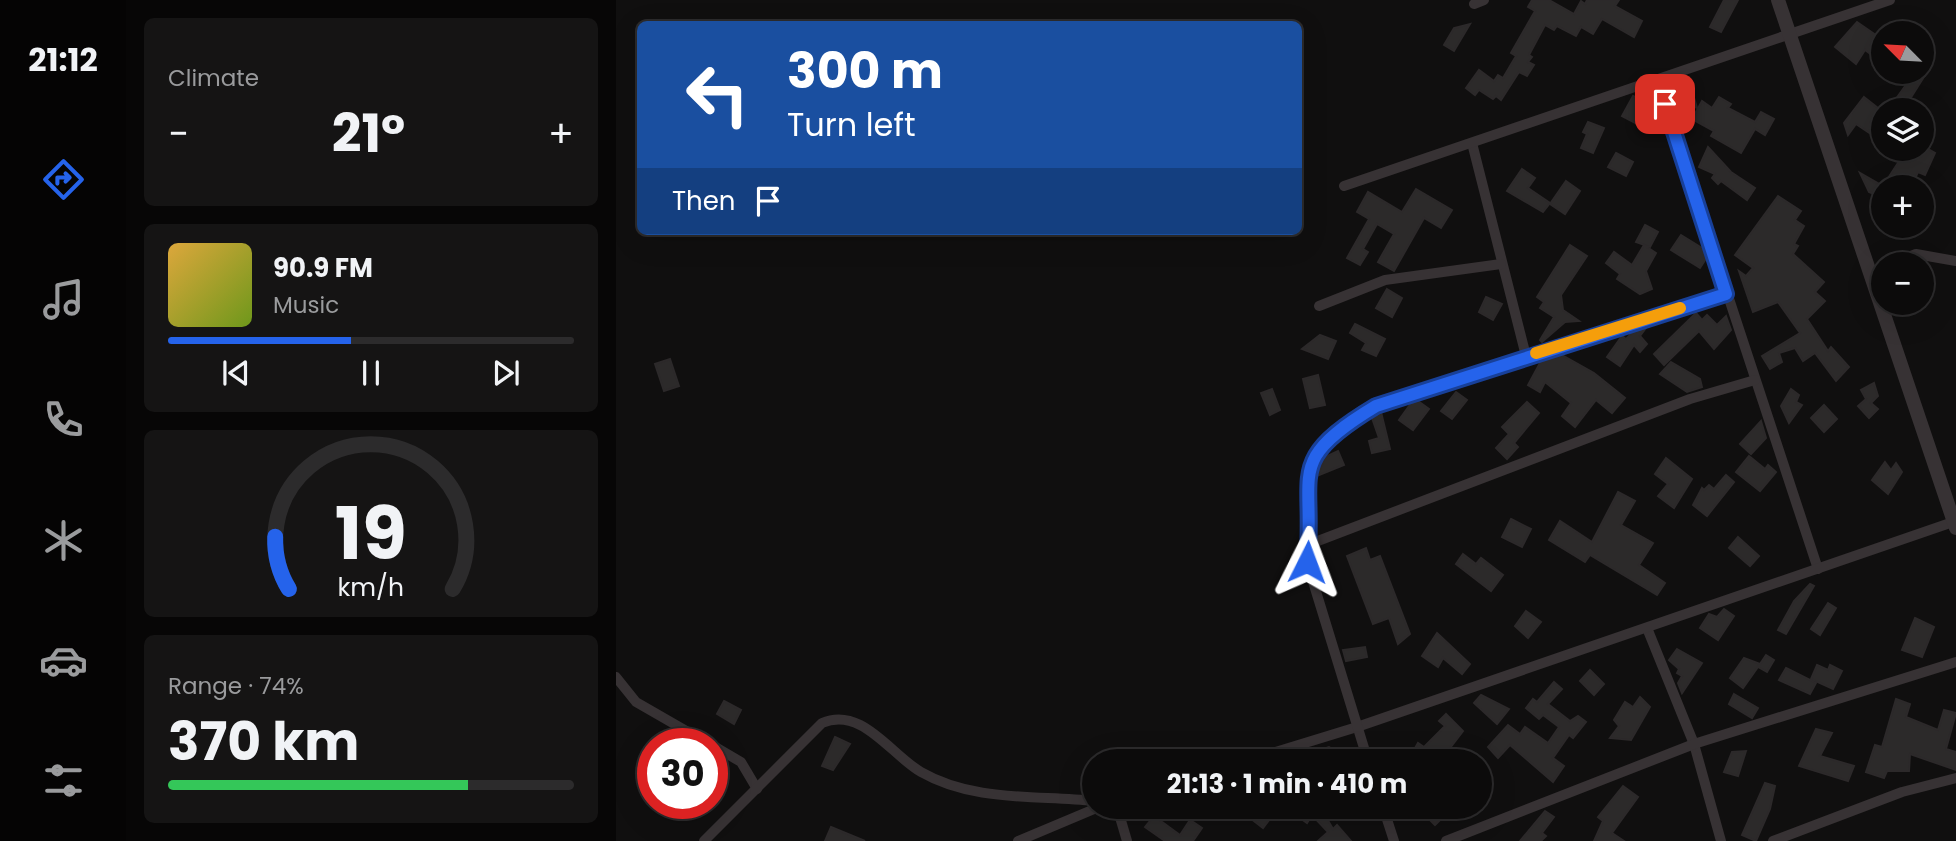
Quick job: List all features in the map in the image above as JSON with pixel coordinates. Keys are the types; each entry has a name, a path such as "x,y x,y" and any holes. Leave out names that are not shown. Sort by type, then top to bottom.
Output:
{"street":[{"path":"1778,0 1871,254"},
{"path":"1344,186 1890,0"},
{"path":"1657,80 1818,569"},
{"path":"1472,143 1526,356"},
{"path":"1934,257 1956,261"},
{"path":"1318,306 1385,280 1501,264"},
{"path":"1364,749 1307,562 1310,544 1306,488 1310,465 1322,445 1339,428 1376,406 1726,294"},
{"path":"1285,749 1955,524 1891,315"},
{"path":"1310,544 1690,399 1755,380"},
{"path":"1647,628 1694,744 1721,841"},
{"path":"1446,841 1694,744 1956,662"},
{"path":"616,677 636,702 681,728"},
{"path":"704,841 822,723 836,717 852,721 887,743 919,771 946,785 991,795 1082,800"},
{"path":"728,755 741,762 757,789"},
{"path":"1773,841 1902,792 1956,778"},
{"path":"1018,841 1082,814"},
{"path":"1121,819 1127,841"},
{"path":"1387,819 1394,841"}],"building":[{"path":"1532,0 1549,0 1574,14 1581,1 1585,4 1587,0 1619,0 1615,6 1642,21 1634,37 1602,19 1593,34 1581,27 1576,36 1557,26 1554,30 1545,25 1529,55 1532,57 1528,62 1534,65 1527,76 1519,72 1501,100 1496,96 1493,99 1479,90 1475,95 1466,88 1479,70 1494,81 1498,75 1503,78 1516,56 1511,53 1535,11 1528,7"},
{"path":"1724,0 1738,0 1721,32 1710,27"},
{"path":"1857,22 1871,32 1871,54 1865,50 1856,64 1835,47"},
{"path":"1470,24 1454,51 1444,45 1454,28"},
{"path":"1689,81 1697,108 1682,101 1677,85"},
{"path":"1907,84 1919,84 1911,98 1897,98"},
{"path":"1633,96 1650,104 1639,125 1622,116"},
{"path":"1719,97 1731,104 1728,108 1755,122 1761,112 1774,119 1765,135 1755,129 1741,153 1711,136 1714,131 1692,119 1702,101 1712,108"},
{"path":"1864,97 1871,103 1871,134 1856,124 1848,135 1844,123"},
{"path":"1588,122 1604,128 1593,153 1581,148 1587,134 1583,132"},
{"path":"1708,147 1731,172 1755,188 1747,200 1721,181 1718,184 1712,178 1715,174 1699,167"},
{"path":"1616,153 1633,162 1626,176 1608,167"},
{"path":"1899,161 1931,161 1925,175 1918,172 1917,175 1890,175"},
{"path":"1522,169 1535,178 1528,188 1550,203 1543,212 1507,191"},
{"path":"1860,173 1871,179 1871,193 1869,192"},
{"path":"1566,181 1580,191 1565,214 1550,204"},
{"path":"1416,189 1452,210 1441,228 1424,218 1394,271 1378,262 1394,234 1377,224 1363,249 1368,252 1360,265 1347,258 1369,219 1357,212 1368,192 1402,212"},
{"path":"1778,196 1801,211 1795,220 1804,226 1794,244 1798,246 1793,254 1824,282 1815,292 1825,301 1807,319 1828,351 1831,347 1849,367 1836,381 1815,353 1803,361 1795,348 1779,353 1782,362 1770,369 1762,356 1800,333 1778,302 1753,312 1739,271 1746,276 1753,268 1735,255"},
{"path":"1645,225 1658,232 1650,247 1636,242"},
{"path":"1681,235 1705,250 1707,257 1700,268 1671,250"},
{"path":"1570,245 1587,256 1561,295 1563,310 1579,321 1565,322 1542,342 1540,340 1554,317 1540,308 1544,302 1537,297"},
{"path":"1644,245 1656,253 1646,271 1652,289 1640,294 1617,279 1620,274 1606,263 1614,252 1632,265"},
{"path":"1387,289 1402,298 1392,317 1376,308"},
{"path":"1486,297 1502,304 1493,320 1479,312"},
{"path":"1696,313 1702,320 1707,315 1717,325 1726,316 1731,330 1714,349 1699,331 1664,365 1654,354"},
{"path":"1355,324 1385,339 1376,356 1362,350 1366,343 1350,333"},
{"path":"1646,328 1640,336 1647,344 1640,352 1634,345 1620,366 1607,357 1622,336 1626,339 1633,332"},
{"path":"1320,335 1336,341 1328,359 1302,349"},
{"path":"1562,355 1594,373 1625,398 1612,413 1596,400 1575,427 1562,416 1571,403 1545,382 1540,392 1528,385 1541,361"},
{"path":"670,359 679,386 664,391 655,364"},
{"path":"1671,362 1700,379 1702,387 1687,392 1660,374"},
{"path":"1318,375 1325,405 1310,408 1303,379"},
{"path":"1874,383 1878,396 1871,403 1878,409 1869,418 1858,406 1866,399 1861,390"},
{"path":"1272,389 1280,410 1270,415 1261,393"},
{"path":"1791,389 1799,395 1796,402 1802,405 1789,423 1781,406"},
{"path":"1456,392 1467,400 1452,419 1441,411"},
{"path":"1418,401 1429,409 1413,430 1399,420 1412,402"},
{"path":"1527,402 1539,413 1514,443 1518,447 1507,459 1496,448 1509,434 1502,427"},
{"path":"1824,405 1837,419 1824,432 1811,418"},
{"path":"1381,412 1390,449 1372,453 1369,441 1379,438 1372,418"},
{"path":"1761,421 1766,438 1751,454 1740,444"},
{"path":"1338,451 1344,465 1317,476 1325,457"},
{"path":"1749,456 1765,469 1768,465 1776,472 1760,491 1736,472"},
{"path":"1666,458 1692,479 1674,508 1658,496 1668,484 1655,474"},
{"path":"1885,462 1891,470 1896,463 1902,472 1888,494 1872,480"},
{"path":"1726,475 1734,482 1707,516 1693,505 1702,488 1704,490 1709,485 1714,489"},
{"path":"1618,492 1635,501 1621,525 1653,543 1639,565 1665,583 1657,595 1590,555 1585,562 1549,540 1560,521 1592,542"},
{"path":"1511,519 1531,529 1522,547 1502,537"},
{"path":"1738,537 1759,556 1750,566 1729,548"},
{"path":"1366,548 1370,560 1380,556 1410,634 1398,644 1389,618 1373,624 1347,556"},
{"path":"1463,554 1476,564 1481,558 1503,575 1491,591 1456,564"},
{"path":"1810,584 1814,586 1786,634 1778,630 1794,601"},
{"path":"1828,603 1836,608 1820,635 1811,629"},
{"path":"1724,609 1734,616 1718,640 1700,628 1709,614 1717,617"},
{"path":"1526,611 1541,622 1528,638 1515,626"},
{"path":"1915,618 1934,627 1922,657 1902,650"},
{"path":"1437,633 1470,664 1462,674 1443,658 1438,667 1422,656"},
{"path":"1365,647 1367,657 1346,661 1343,650"},
{"path":"1677,649 1702,663 1682,693 1678,683 1682,676 1669,660"},
{"path":"1766,655 1774,660 1767,672 1758,667 1743,688 1730,678 1744,658 1760,664"},
{"path":"1817,665 1828,670 1830,665 1842,671 1833,689 1811,679"},
{"path":"1786,668 1816,683 1810,694 1779,680"},
{"path":"1590,670 1604,684 1594,695 1580,681"},
{"path":"1554,682 1562,689 1548,704 1570,721 1578,716 1586,722 1573,738 1569,735 1553,758 1564,766 1553,782 1510,745 1498,758 1488,747 1508,725 1520,734 1525,727 1548,743 1559,727 1543,715 1539,719 1526,708 1533,699 1537,702"},
{"path":"1734,694 1758,708 1752,718 1729,704"},
{"path":"1481,695 1509,709 1497,724 1474,703"},
{"path":"1640,697 1650,707 1631,740 1610,738 1619,726 1614,720 1625,702 1633,707"},
{"path":"1896,699 1910,704 1906,717 1938,730 1944,710 1956,713 1946,749 1956,752 1956,770 1910,754 1909,771 1887,771 1884,778 1866,772 1875,745 1882,747"},
{"path":"724,701 741,710 734,724 717,714"},
{"path":"1446,714 1463,731 1449,749 1415,749 1418,743 1424,747 1445,726 1439,721"},
{"path":"1816,729 1832,733 1820,756 1854,766 1848,781 1799,766"},
{"path":"835,737 850,744 833,770 822,766"},
{"path":"1746,751 1738,776 1724,772 1732,752"},
{"path":"1765,783 1775,786 1770,809 1756,841 1742,835"},
{"path":"1623,786 1638,797 1612,833 1624,841 1594,841 1603,821 1598,817"},
{"path":"1545,811 1554,817 1542,833 1546,836 1541,841 1520,841"},
{"path":"1152,819 1158,819 1180,835 1190,820 1202,828 1193,841 1165,841 1145,827"},
{"path":"1251,819 1270,819 1263,828"},
{"path":"1316,819 1327,819 1333,829 1337,825 1351,841 1318,841 1328,832"},
{"path":"1429,819 1441,819 1435,825"},
{"path":"831,827 865,841 825,841"}],"slow traffic":[{"path":"1536,353 1680,308"}],"route":[{"path":"1307,562 1310,544 1306,488 1310,465 1322,445 1339,428 1376,406 1726,294 1665,104"}]}
